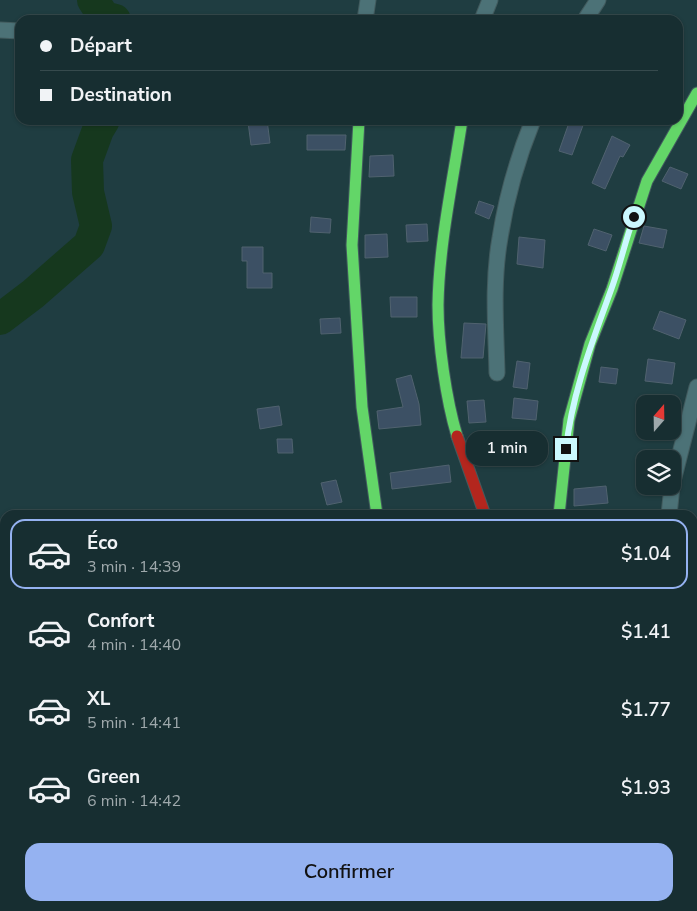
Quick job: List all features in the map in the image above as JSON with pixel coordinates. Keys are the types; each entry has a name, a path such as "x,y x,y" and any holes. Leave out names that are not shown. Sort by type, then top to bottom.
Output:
{"street":[{"path":"366,15 368,0"},
{"path":"484,15 490,0"},
{"path":"588,15 598,0"},
{"path":"0,30 15,31"},
{"path":"683,118 697,93"},
{"path":"358,125 352,245 362,407 376,510"},
{"path":"461,125 442,247 438,305 443,361 456,434 483,510"},
{"path":"497,373 496,282 500,238 512,185 531,125"},
{"path":"560,510 569,420 590,344 612,289 628,234 648,181 679,125"},
{"path":"681,450 697,387"},
{"path":"670,510 671,495"}],"building":[{"path":"248,125 268,125 270,143 251,145"},
{"path":"568,125 583,125 572,155 559,151"},
{"path":"307,135 346,135 345,150 307,150"},
{"path":"612,136 630,145 623,157 620,156 605,189 592,183"},
{"path":"393,155 394,176 369,177 370,156"},
{"path":"670,167 688,174 681,189 662,181"},
{"path":"479,201 494,206 489,219 475,213"},
{"path":"311,217 331,219 330,233 310,232"},
{"path":"427,224 428,241 407,242 406,225"},
{"path":"644,226 667,230 663,248 639,243"},
{"path":"594,229 612,235 606,251 588,245"},
{"path":"387,234 388,257 365,258 365,235"},
{"path":"519,237 545,240 543,268 517,264"},
{"path":"242,247 263,247 263,273 272,273 272,288 247,288 247,261 242,261"},
{"path":"390,297 417,297 417,317 391,317"},
{"path":"660,311 686,320 679,339 653,329"},
{"path":"340,318 341,333 321,334 320,319"},
{"path":"464,323 486,324 483,358 461,358"},
{"path":"648,359 675,363 672,384 645,381"},
{"path":"517,361 530,363 527,389 513,387"},
{"path":"601,367 618,369 616,384 599,382"},
{"path":"411,375 419,404 421,425 379,429 377,411 403,407 396,379"},
{"path":"514,398 538,401 536,420 512,418"},
{"path":"484,400 486,422 469,423 467,401"},
{"path":"279,406 282,425 260,429 257,409"},
{"path":"277,439 292,439 293,453 278,453"},
{"path":"449,465 451,482 392,489 390,473"},
{"path":"336,480 342,502 327,505 321,483"},
{"path":"606,486 608,503 574,506 574,489"}],"waterway":[{"path":"93,0 103,15"},
{"path":"0,319 33,294 89,245 96,226 88,192 87,160 101,125"}],"traffic: fast":[{"path":"683,118 697,93"},
{"path":"359,125 352,245 362,407 376,510"},
{"path":"457,436 443,371 438,305 444,235 461,125"},
{"path":"560,510 569,420 590,344 612,289 647,181 679,125"}],"traffic: jam":[{"path":"457,436 483,510"}],"route":[{"path":"566,449 569,420 577,385 590,344 612,289 634,217"}]}
